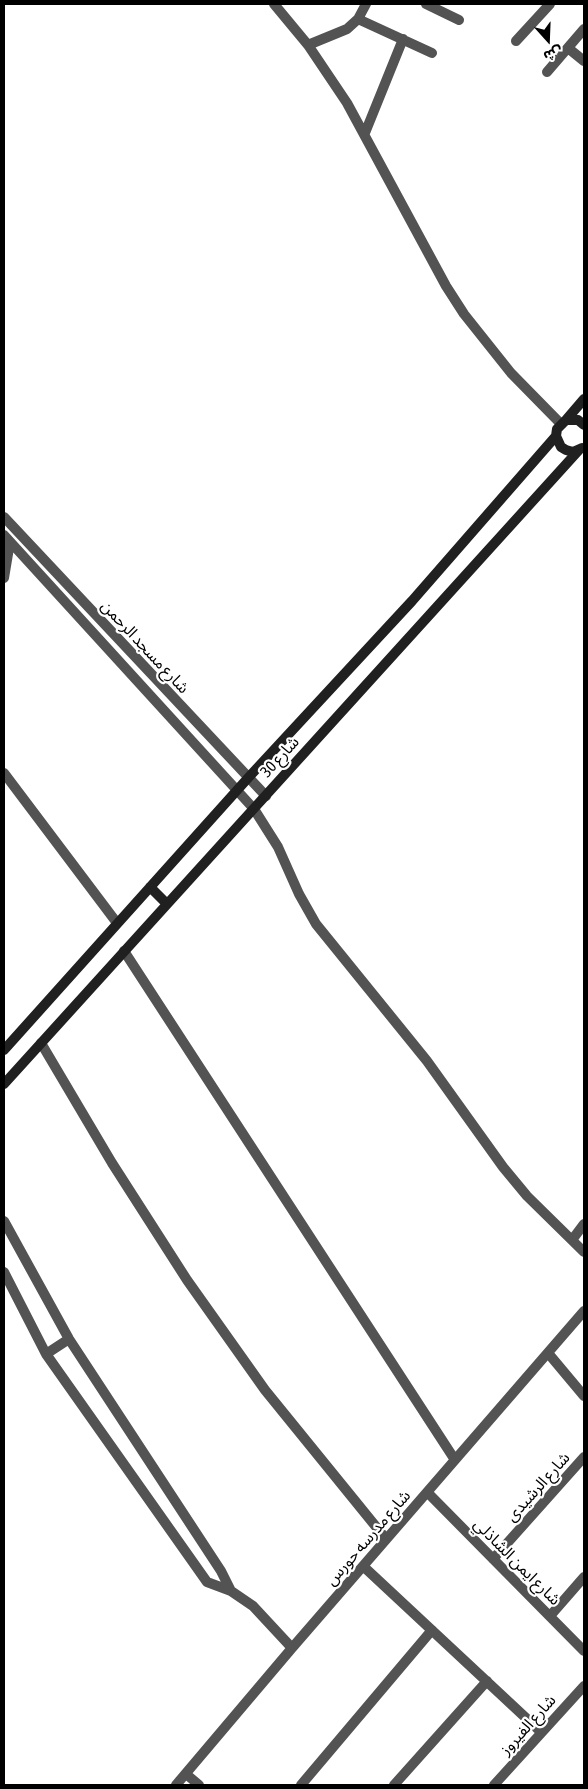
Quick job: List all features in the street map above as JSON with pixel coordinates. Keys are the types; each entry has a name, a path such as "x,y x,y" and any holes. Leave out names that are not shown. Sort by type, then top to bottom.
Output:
{"street":[{"path":"274,4 308,45 338,88 365,133 446,286 464,314 506,367 563,422"},
{"path":"308,45 347,29 358,19 366,4"},
{"path":"426,4 459,20"},
{"path":"516,41 550,4"},
{"path":"358,19 432,52"},
{"path":"547,72 584,29"},
{"path":"365,133 403,39"},
{"path":"568,48 584,61"},
{"path":"563,422 584,399"},
{"path":"563,422 578,420 584,425"},
{"name":"شارع 30","path":"4,1050 237,790 412,601 556,436 563,422"},
{"path":"556,436 561,447 566,450 583,447"},
{"name":"شارع 30","path":"4,1084 583,447"},
{"name":"شارع مسجد الرحمن","path":"4,517 266,796"},
{"path":"4,578 7,538"},
{"name":"شارع مسجد الرحمن","path":"7,538 254,809 278,847 299,894 316,924 427,1061 503,1167 527,1196 584,1252"},
{"path":"4,773 117,923"},
{"path":"150,887 167,904"},
{"path":"124,951 455,1460"},
{"path":"41,1043 112,1163 187,1280 265,1390 386,1539"},
{"path":"4,1221 69,1339 221,1571 230,1591"},
{"path":"572,1240 584,1224"},
{"path":"4,1272 46,1354 207,1582 230,1591 258,1611 292,1648"},
{"name":"شارع مدرسه حورس","path":"176,1785 584,1311"},
{"path":"46,1354 69,1339"},
{"path":"548,1353 584,1396"},
{"name":"شارع الرشيدى","path":"493,1559 584,1457"},
{"name":"شارع ايمن الشاذلي","path":"428,1493 584,1651"},
{"path":"363,1566 542,1732"},
{"path":"550,1616 584,1577"},
{"path":"301,1785 432,1630"},
{"path":"394,1785 487,1681"},
{"name":"شارع الفيروز","path":"494,1785 584,1686"},
{"path":"186,1774 199,1785"}]}
